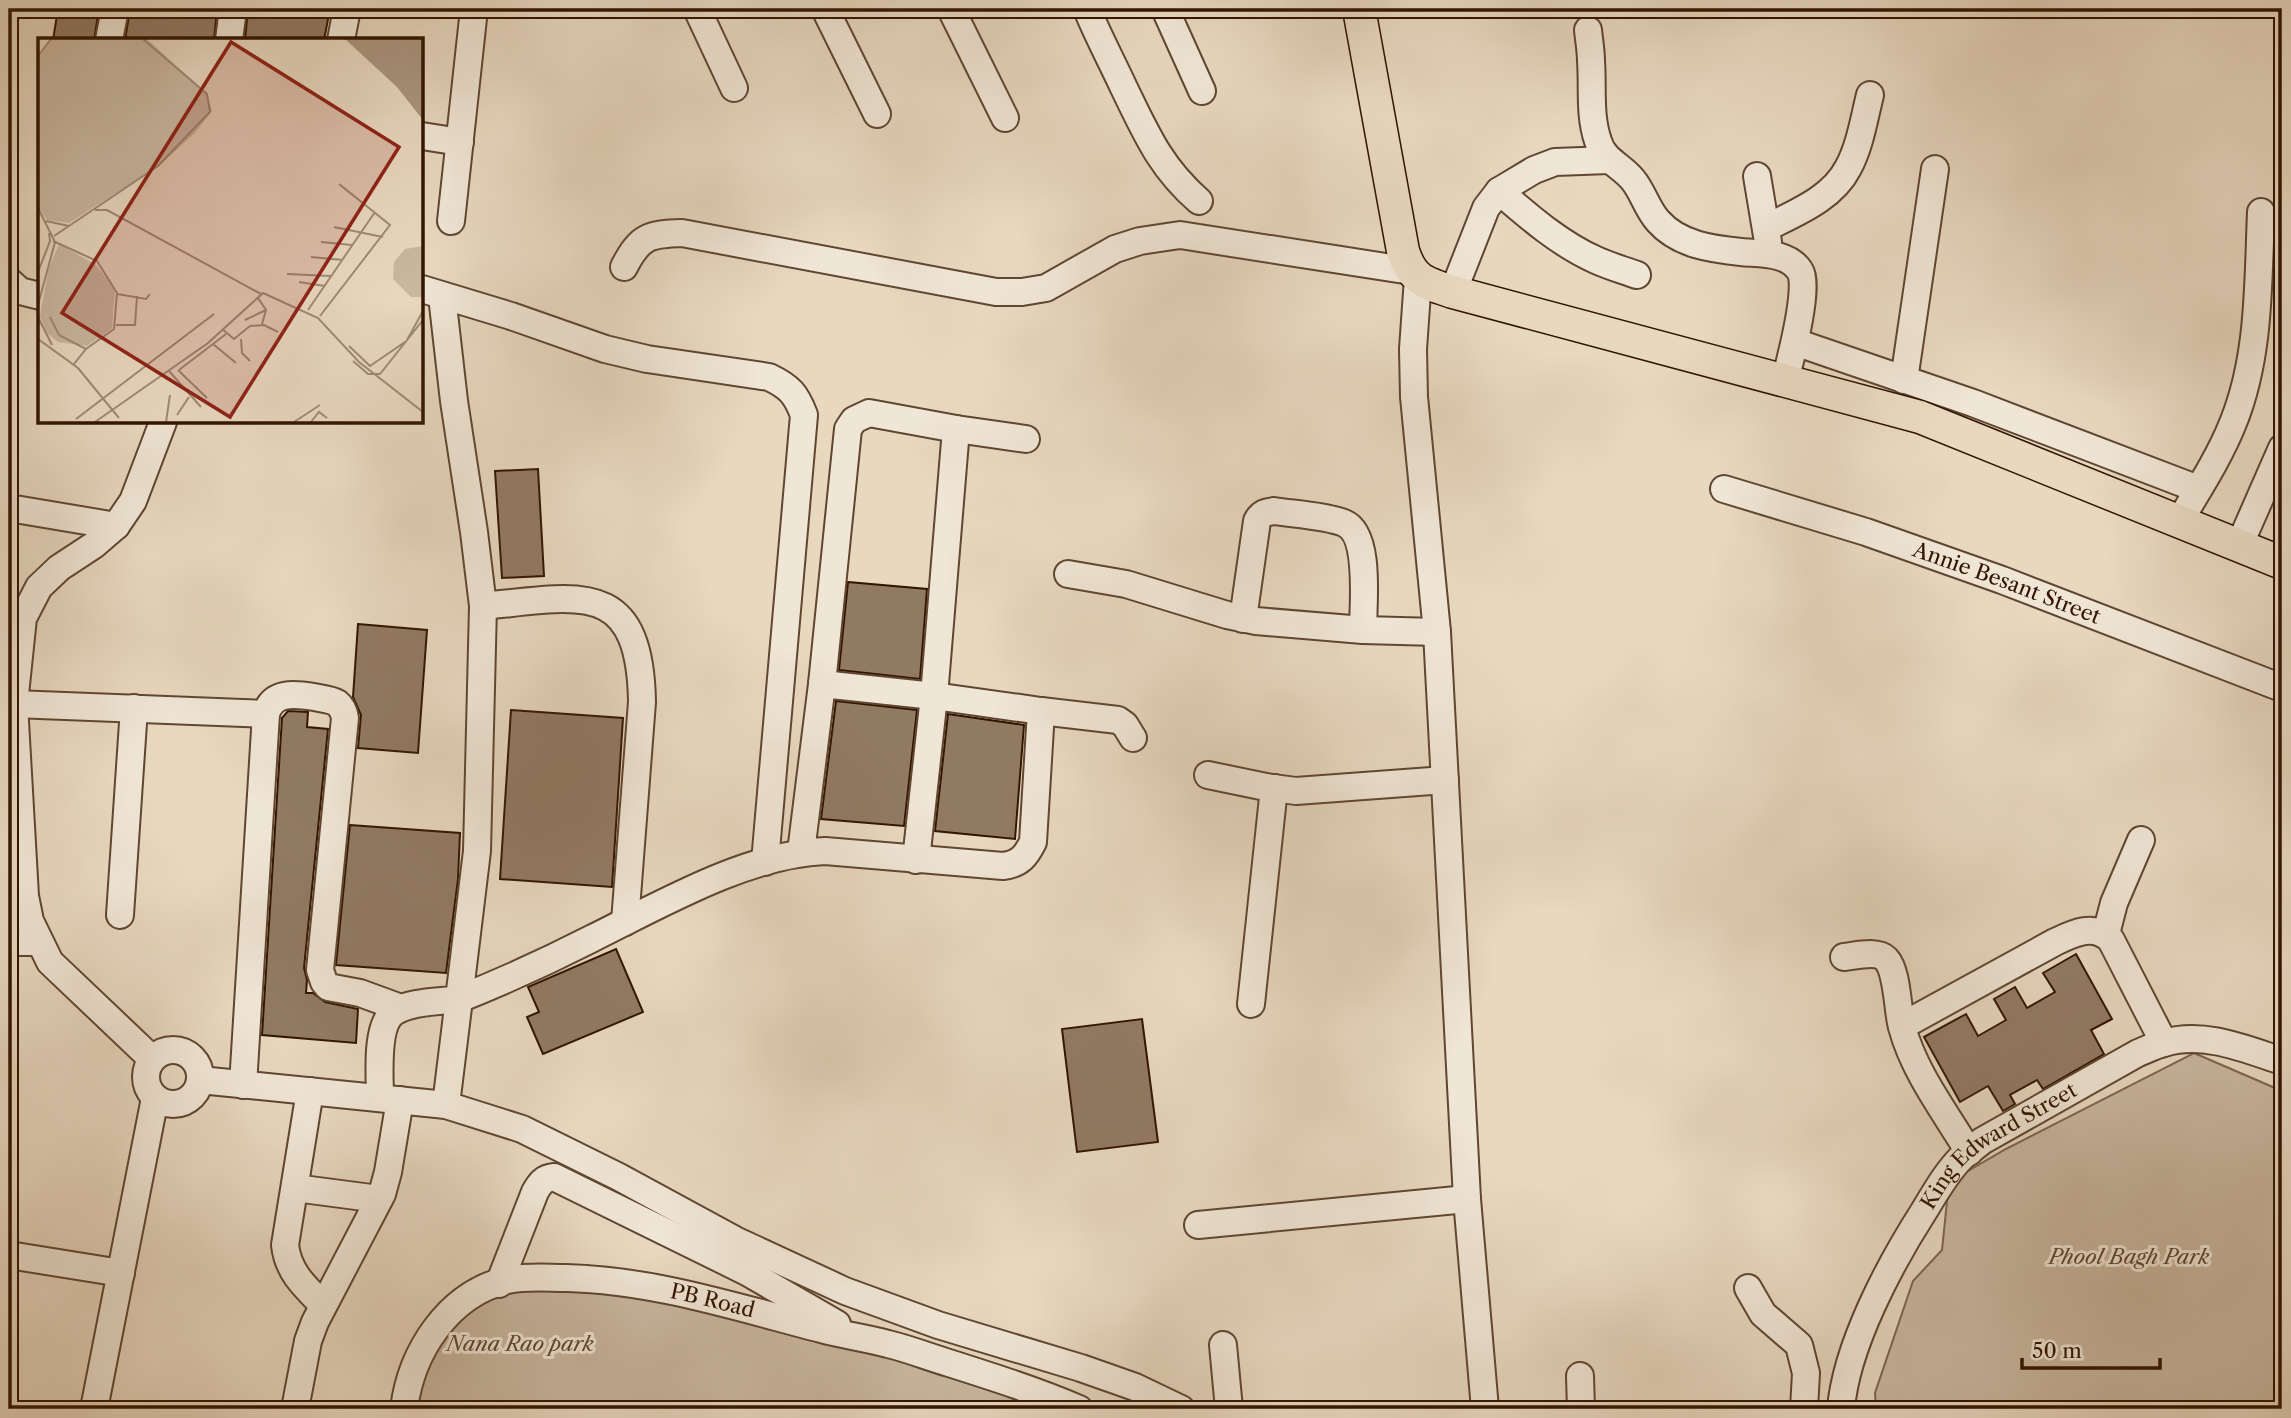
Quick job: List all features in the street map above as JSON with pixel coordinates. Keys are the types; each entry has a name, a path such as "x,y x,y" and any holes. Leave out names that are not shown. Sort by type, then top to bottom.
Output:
{"main road":[{"path":"1359,9 1403,251 1415,275 1453,292 1920,417 2282,563"}],"street":[{"path":"109,38 115,9"},
{"path":"229,38 233,9"},
{"path":"341,38 347,9"},
{"path":"451,221 474,9"},
{"path":"697,9 734,88"},
{"path":"825,9 877,114"},
{"path":"951,9 1005,118"},
{"path":"1087,9 1151,142 1180,184 1199,201"},
{"path":"1165,9 1202,91"},
{"path":"1588,30 1594,124 1598,144 1609,160 1631,177 1658,221 1667,230 1688,242 1770,254 1787,259 1801,271 1804,283 1795,342 1785,381"},
{"path":"1766,228 1821,198 1848,169 1870,95"},
{"path":"424,136 460,142"},
{"path":"1453,292 1486,208 1499,191 1534,170 1555,162 1609,160"},
{"path":"1904,380 1935,169"},
{"path":"1757,176 1770,254"},
{"path":"1499,191 1545,229 1572,247 1596,261 1637,275"},
{"path":"2179,522 2233,423 2244,389 2252,354 2261,212"},
{"path":"624,267 633,249 644,239 656,234 682,233 996,292 1023,292 1045,288 1115,249 1140,241 1180,235 1415,275 1414,397 1437,632 1467,1199 1485,1409"},
{"path":"9,281 20,291 38,296"},
{"path":"446,1105 477,851 483,606 454,401 432,293 511,316 606,349 648,359 769,377 785,384 798,398 804,415 765,862"},
{"path":"1795,342 1973,403 2198,489"},
{"path":"801,852 849,429 854,420 869,413 1026,439"},
{"path":"152,1059 50,962 30,921 25,896 13,671 23,618 39,587 116,526 133,501 162,424"},
{"path":"916,860 934,696 956,429"},
{"path":"2239,546 2282,447"},
{"name":"Annie Besant Street","path":"1724,489 1866,532 2002,580 2282,688"},
{"path":"9,508 116,526"},
{"path":"1243,618 1257,521 1265,512 1274,511 1343,522 1356,533 1362,546 1363,630"},
{"path":"1068,573 1126,583 1195,606 1243,618 1363,630 1437,632"},
{"path":"483,606 563,599 589,600 611,610 631,635 642,673 642,702 625,922"},
{"path":"822,684 1118,720 1125,725 1133,738"},
{"path":"243,1085 266,714 268,706 276,699 294,694 334,701 345,718 320,970 324,982 328,987 359,993 401,1008"},
{"path":"14,704 266,714"},
{"path":"120,915 134,708"},
{"path":"295,1409 308,1341 323,1306 379,1199 388,1172 390,1099 384,1024 393,1013 401,1008 459,999 526,972 709,883 801,852 825,851 1003,866 1019,862 1027,856 1033,842 1041,711"},
{"path":"1208,775 1296,791 1445,780"},
{"path":"1251,1004 1274,788"},
{"path":"2106,934 2114,903 2141,840"},
{"path":"1902,1026 2055,942 2078,931 2091,930 2106,934 2118,952 2164,1042"},
{"path":"9,942 39,942"},
{"path":"1844,957 1878,954 1888,961 1902,1026 1915,1062 1969,1152"},
{"name":"King Edward Street","path":"1841,1409 1861,1330 1902,1246 1935,1193 1962,1157 1982,1141 2126,1060 2164,1042 2190,1039 2223,1042 2282,1062"},
{"path":"94,1409 155,1098 147,1083 148,1066 152,1059 167,1051 184,1052 197,1063 200,1080 194,1095 179,1104 155,1098"},
{"path":"200,1080 446,1105 522,1129 735,1240 845,1291 938,1325 1124,1383 1181,1409"},
{"path":"310,1091 285,1245 287,1259 300,1281 323,1306"},
{"path":"499,1284 535,1192 541,1182 554,1177 747,1272 863,1338"},
{"path":"295,1188 379,1199"},
{"path":"1198,1225 1467,1199"},
{"path":"9,1255 121,1273"},
{"name":"PB Road","path":"404,1409 414,1368 428,1338 445,1317 482,1290 508,1280 537,1277 600,1279 650,1286 890,1344 1032,1390 1079,1409"},
{"path":"1748,1288 1763,1314 1799,1345 1806,1373 1804,1409"},
{"path":"1223,1345 1228,1409"},
{"path":"1580,1376 1581,1409"}],"green space":[{"name":"Phool Bagh Park","path":"2194,1053 2282,1091 2282,1409 1876,1409 1875,1393 1913,1281 1942,1250 1949,1182 2006,1149"},
{"name":"Nana Rao park","path":"494,1277 704,1291 1073,1409 400,1409 408,1366"}],"building":[{"path":"58,9 99,9 94,38 53,38"},
{"path":"130,9 217,9 214,38 125,38"},
{"path":"248,9 330,9 324,38 245,38"},
{"path":"538,469 544,576 502,578 495,471"},
{"path":"848,582 927,589 920,679 839,670"},
{"path":"358,624 427,630 418,753 358,748 361,715 353,697"},
{"path":"836,701 917,710 904,826 821,819"},
{"path":"511,710 623,718 612,887 500,879"},
{"path":"288,711 308,712 307,727 328,729 304,968 306,993 313,993 325,1002 358,1009 356,1043 262,1035 282,718"},
{"path":"948,714 1024,725 1015,839 935,831"},
{"path":"350,825 460,833 458,879 446,973 336,965"},
{"path":"616,949 643,1012 543,1054 527,1017 539,1012 528,987"},
{"path":"2076,954 2112,1019 2091,1030 2104,1054 2043,1089 2037,1080 2010,1095 2015,1104 2003,1111 1988,1086 1960,1102 1924,1037 1966,1014 1978,1036 2006,1020 1994,999 2015,987 2027,1008 2055,992 2043,973"},
{"path":"1142,1019 1158,1142 1077,1152 1062,1029"}]}
